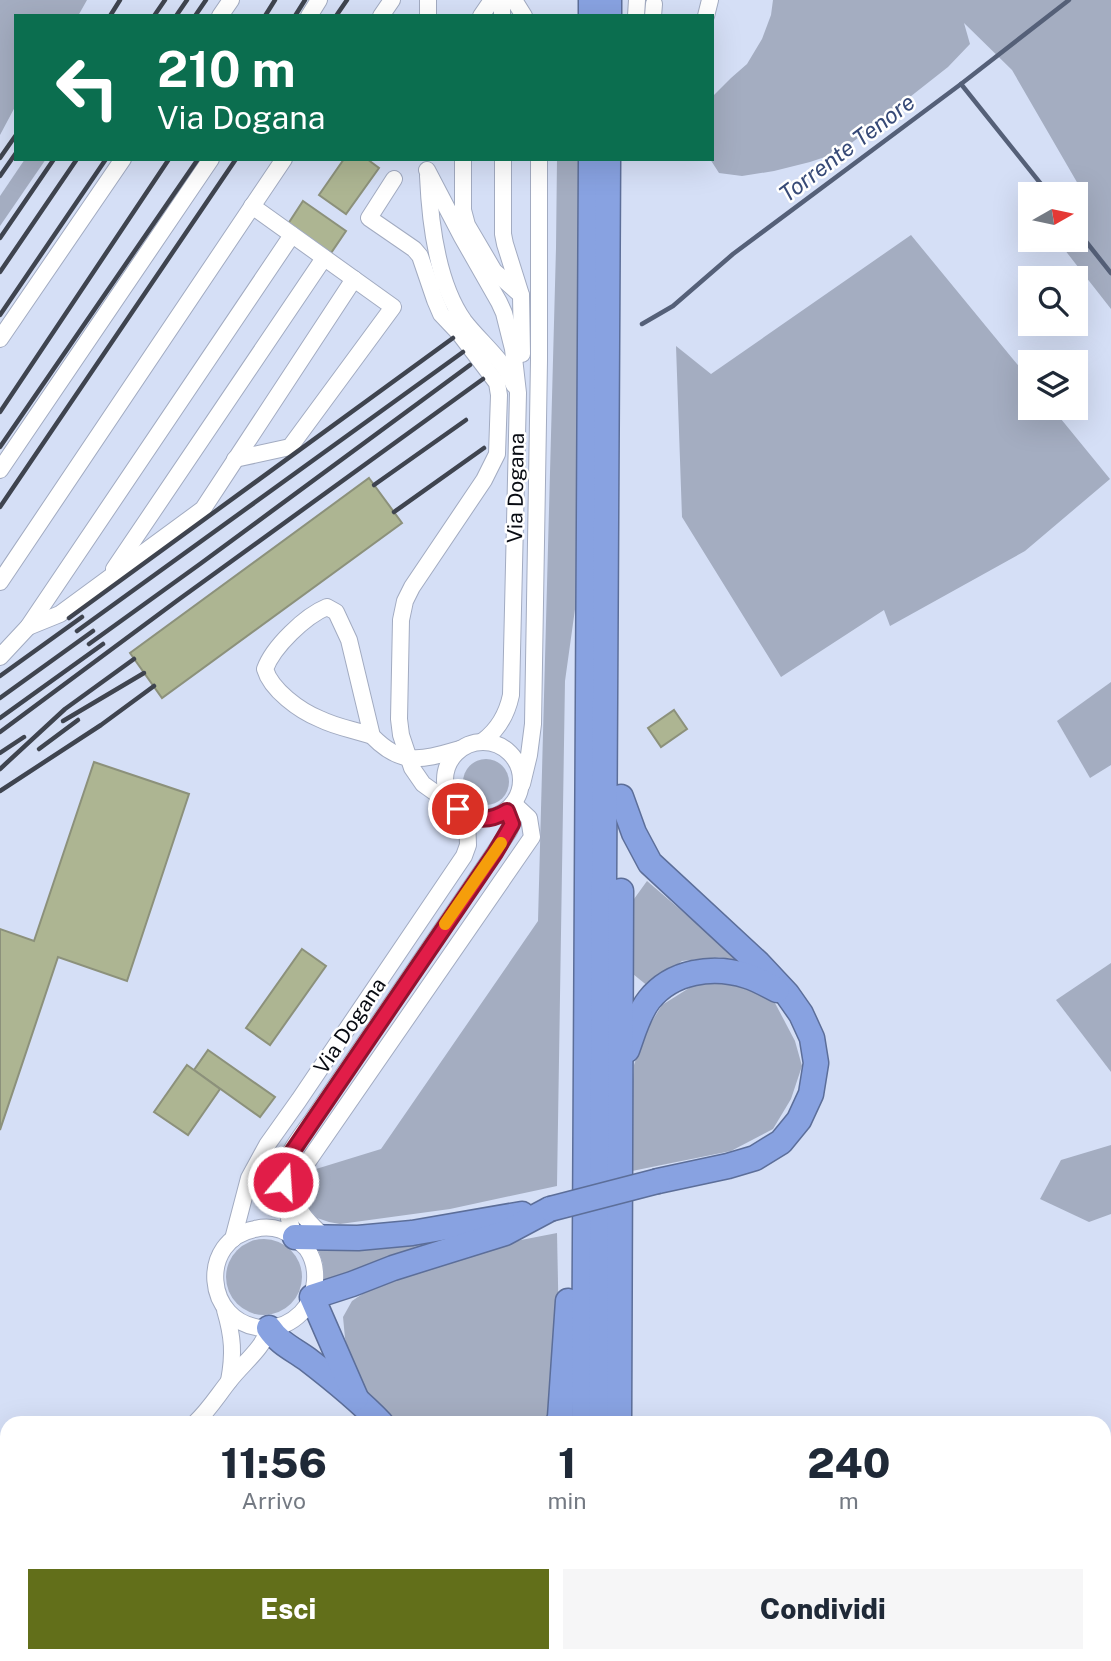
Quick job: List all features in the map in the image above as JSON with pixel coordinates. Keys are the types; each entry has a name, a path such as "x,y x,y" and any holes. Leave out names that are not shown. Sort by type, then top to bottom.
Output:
{"highway":[{"path":"591,161 597,575 601,1416"},
{"path":"584,1416 597,575 608,260 608,161"},
{"path":"597,575 622,707 619,1416"},
{"path":"567,1416 571,708 597,575"},
{"path":"295,1235 358,1238 412,1233 550,1209 755,1158 781,1142 799,1120 811,1094 816,1063 812,1038 801,1014 758,962 650,863 634,833 621,797"},
{"path":"621,1068 637,1022 648,1001 667,983 691,974 714,971 747,976 787,995"},
{"path":"356,1398 312,1297 505,1233 550,1209"},
{"path":"332,1342 339,1309 352,1284"},
{"path":"560,1416 568,1301"},
{"path":"269,1328 276,1339 304,1357 356,1398 374,1416"}],"street":[{"path":"0,339 122,161"},
{"path":"0,470 210,161"},
{"path":"0,582 283,161"},
{"path":"463,161 463,210 467,225 494,271 521,295"},
{"name":"Via Dogana","path":"503,161 503,234 521,295 522,354 537,421"},
{"name":"Via Dogana","path":"295,1235 286,1205 283,1182 290,1155 502,842 512,824 510,808 518,798 529,755 533,724 539,161"},
{"path":"608,260 617,218 619,161"},
{"name":"Via Dogana","path":"427,164 462,237 499,302 513,349 517,393 512,687 506,714 492,735 484,741"},
{"name":"Via Dogana","path":"427,164 431,218 451,299 466,324 509,374 517,393"},
{"path":"295,1235 295,1190 300,1173 532,837 528,818 510,808 498,816 485,819 462,813 423,784 412,768 400,728 402,610 407,596 488,473 497,454 498,388 495,379 441,314 420,256 369,218 394,179"},
{"path":"235,458 290,447 393,307 252,206"},
{"path":"0,657 28,627 292,235"},
{"path":"420,256 438,251 462,237"},
{"path":"107,580 324,258"},
{"path":"28,627 60,614 203,509 354,279"},
{"path":"372,736 349,640 337,612 327,607 315,613 287,636 269,658 265,669 276,688 304,711 321,720 372,736 396,756 432,757 484,741 502,747 513,755 521,771 522,784"},
{"name":"Via Dogana","path":"233,1239 249,1178 267,1145 464,856 468,845 462,813 451,803 444,784 449,762 460,749"},
{"path":"295,1190 298,1206 307,1221 325,1238"},
{"path":"224,1308 237,1320 252,1327 269,1328 295,1319 312,1297 316,1281 314,1264 307,1249 295,1235 264,1227 248,1230 233,1239 218,1258 215,1284 230,1327 233,1356 229,1381"},
{"path":"203,1416 229,1381 265,1342 269,1328"}],"shaded area":[{"path":"0,0 87,0 79,14 14,14 14,109 0,135"},
{"path":"773,0 1111,0 1111,309 1088,280 1088,266 1077,266 1066,252 1088,252 1088,182 1077,182 1012,70 964,23 970,44 948,67 840,152 774,171 742,176 719,173 711,161 714,161 714,95 747,64 762,39 771,15"},
{"path":"24,161 45,161 0,226 0,196"},
{"path":"557,161 580,161 578,533 576,602 565,681 557,1186 450,1209 340,1224 329,1222 317,1218 308,1207 305,1195 308,1179 316,1169 381,1149 538,921"},
{"path":"911,235 1018,365 1018,420 1062,420 1110,479 1025,551 890,626 884,610 781,677 682,517 676,346 711,374"},
{"path":"1111,682 1111,765 1090,778 1057,721"},
{"path":"486,759 503,765 509,782 503,799 486,805 469,799 463,782 469,765"},
{"path":"647,881 739,960 719,957 682,961 649,987 633,974 634,899"},
{"path":"1111,963 1111,1072 1056,1000"},
{"path":"719,979 749,987 775,1003 795,1041 802,1066 791,1099 773,1129 731,1151 627,1172 634,1065 644,1034 662,1005 694,985"},
{"path":"1111,1145 1111,1214 1089,1222 1040,1199 1061,1160"},
{"path":"557,1233 559,1332 552,1416 389,1416 372,1399 353,1369 343,1317 352,1301 377,1284 521,1240"},
{"path":"455,1236 324,1285 323,1264 318,1249"},
{"path":"257,1239 271,1239 285,1245 296,1256 302,1277 299,1292 291,1304 271,1315 257,1315 243,1309 232,1298 226,1284 226,1270 232,1256 243,1245"}],"building":[{"path":"343,161 370,161 379,168 346,214 319,195"},
{"path":"303,201 346,231 331,253 288,224"},
{"path":"369,478 402,523 162,698 130,653"},
{"path":"674,710 687,729 661,747 648,728"},
{"path":"94,762 189,794 127,981 58,957 0,1130 0,929 34,941"},
{"path":"302,949 326,966 270,1045 246,1028"},
{"path":"208,1050 275,1097 260,1117 194,1070"},
{"path":"187,1065 220,1089 188,1135 154,1112"}],"waterway":[{"name":"Torrente Tenore","path":"642,324 673,306 733,254 1069,0"},
{"name":"Torrente Tenore","path":"961,84 1039,182"},
{"name":"Torrente Tenore","path":"1088,244 1111,273"}],"railway":[{"path":"111,14 120,0"},
{"path":"155,14 165,0"},
{"path":"177,14 187,0"},
{"path":"196,14 206,0"},
{"path":"266,14 275,0"},
{"path":"296,14 305,0"},
{"path":"337,14 347,0"},
{"path":"0,158 14,138"},
{"path":"0,176 14,156"},
{"path":"0,238 53,161"},
{"path":"0,272 76,161"},
{"path":"0,315 105,161"},
{"path":"0,412 168,161"},
{"path":"0,447 197,161"},
{"path":"0,507 235,161"},
{"path":"69,618 453,338"},
{"path":"77,631 463,352"},
{"path":"89,644 470,365"},
{"path":"0,732 483,379"},
{"path":"374,485 466,420"},
{"path":"394,512 484,448"},
{"path":"0,676 82,617"},
{"path":"0,698 93,631"},
{"path":"0,718 103,644"},
{"path":"0,769 65,709 134,659"},
{"path":"63,721 144,673"},
{"path":"0,791 101,725 154,686"},
{"path":"39,749 78,720"},
{"path":"0,753 24,737"}],"slow traffic":[{"path":"445,924 501,843"}],"route":[{"path":"283,1182 290,1155 318,1111 495,853 512,824 507,811 485,819 467,816 458,809"}]}
